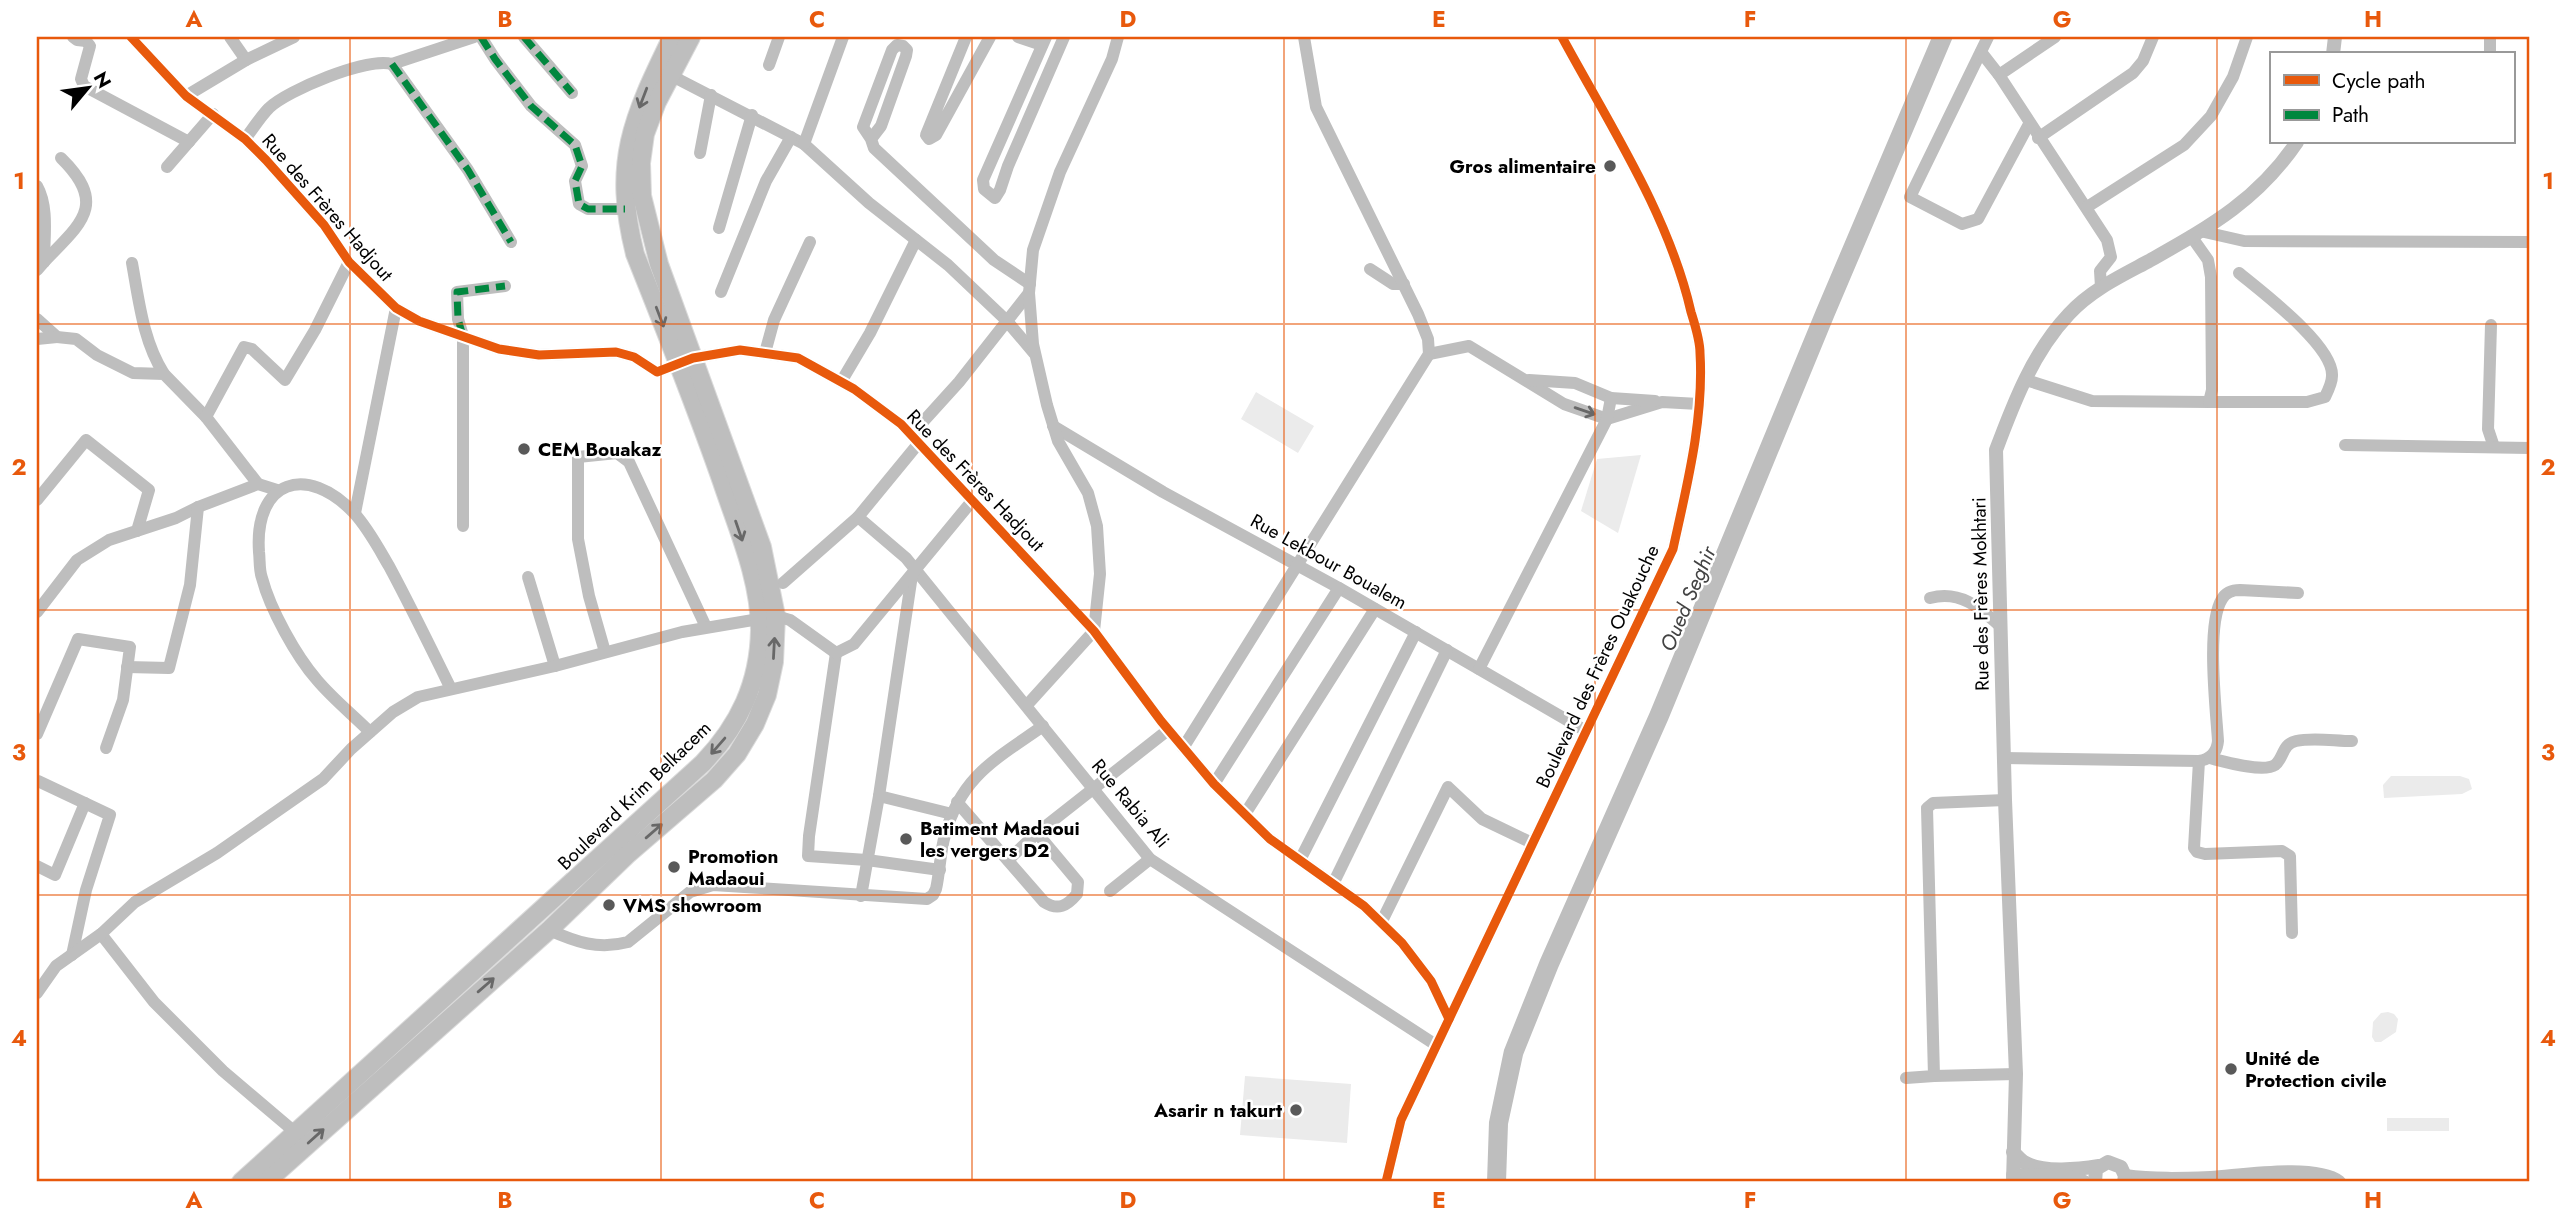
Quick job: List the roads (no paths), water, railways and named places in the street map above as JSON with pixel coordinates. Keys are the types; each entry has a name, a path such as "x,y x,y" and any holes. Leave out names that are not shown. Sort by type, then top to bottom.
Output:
{"main road":[{"name":"Boulevard Krim Belkacem","path":"266,1182 549,930 627,855 713,779 737,754 755,724 767,695 774,662 767,617 762,547 686,362 635,254 625,209 623,190 632,126 672,37"},
{"name":"Boulevard Krim Belkacem","path":"686,362 642,196 641,163 645,134 657,102 691,37"},
{"name":"Boulevard Krim Belkacem","path":"241,1182 676,788 724,740 752,687 759,642 767,617"}],"street":[{"path":"73,37 86,41 90,46 81,79 84,86 189,142"},
{"name":"Rue des Frères Hadjout","path":"131,37 186,96 245,139 324,225 349,262 396,308 419,321 499,349 539,355 616,352 634,357 657,372 686,362 740,350 798,358 841,382 901,424 1094,631 1168,730 1214,784 1270,839 1333,884 1402,943 1431,981 1449,1019"},
{"path":"230,37 246,60"},
{"path":"186,96 246,60 294,37"},
{"path":"392,64 474,37"},
{"path":"481,37 531,106 575,145 582,166 575,181 579,204 588,209 625,209"},
{"path":"524,37 572,93"},
{"path":"768,65 779,37"},
{"path":"804,144 844,37"},
{"path":"966,37 926,135 929,139 936,135 990,37"},
{"path":"1018,37 1044,41 983,180 984,189 995,198 1064,37"},
{"path":"1027,705 1094,631 1100,575 1097,526 1088,493 1058,442 1053,426 1035,354 1030,288 1033,250 1060,172 1112,59 1118,37"},
{"path":"1183,748 1429,354 1428,339 1404,284 1316,107 1304,37"},
{"name":"Boulevard des Frères Ouakouche","path":"1386,1182 1401,1120 1673,549 1689,475 1699,404 1700,351 1686,288 1663,223 1562,37"},
{"path":"1987,37 1910,197 1962,224 1978,219 2029,124"},
{"path":"1999,75 2055,37"},
{"path":"2038,138 2133,72 2143,61 2153,37"},
{"path":"2087,207 2184,145 2210,116 2233,77 2247,37"},
{"path":"871,139 881,126 906,56 903,46 897,45 892,50 863,127 874,148 994,260 1030,288"},
{"path":"1981,52 2087,207 2112,251 2111,257 2100,271 2101,287"},
{"path":"245,139 270,107 284,98 357,65 383,61 392,64 468,170 511,242"},
{"path":"670,75 804,144 869,203 948,265 1006,320 1035,354"},
{"path":"700,153 711,95"},
{"path":"167,167 213,114"},
{"path":"719,228 752,115"},
{"path":"721,292 766,181 791,137"},
{"name":"Rue des Frères Mokhtari","path":"2013,1178 2015,1074 1996,450 2015,400 2044,345 2070,312 2101,287 2202,234 2234,211 2260,188 2295,144"},
{"path":"40,266 78,225 88,201 81,181 61,158"},
{"path":"37,186 43,197 40,266"},
{"path":"2202,234 2244,241 2530,242"},
{"path":"2202,234 2211,276 2212,382 2209,402"},
{"path":"2202,234 2208,260"},
{"path":"841,382 870,333 916,240"},
{"path":"765,354 774,320 810,242"},
{"path":"206,417 244,347 253,349 285,380 311,338 349,262"},
{"path":"132,263 153,357 164,374 206,417 258,484 277,490"},
{"path":"1370,270 1393,284 1404,284"},
{"path":"2026,380 2092,401 2307,402 2325,397 2333,376 2329,362 2302,327 2239,273"},
{"path":"463,526 463,336 458,319 457,292 505,286"},
{"path":"783,583 858,517 1030,288"},
{"path":"355,513 396,308"},
{"path":"37,319 57,337"},
{"path":"2491,324 2488,429 2494,447"},
{"path":"37,338 75,339 97,355 133,373 164,374"},
{"path":"1429,354 1469,346 1564,404 1699,404"},
{"path":"1524,380 1574,383 1607,405 1662,402"},
{"path":"1479,669 1607,405"},
{"name":"Rue Lekbour Boualem","path":"1053,426 1163,492 1375,608 1586,731"},
{"path":"37,500 86,440 149,490 137,531"},
{"path":"2345,445 2530,448"},
{"path":"605,652 589,596 579,539 578,457 617,453 629,462 706,627"},
{"path":"37,612 77,560 109,540 176,518 258,484"},
{"path":"370,732 316,679 281,626 261,577 258,534 267,501 277,490 291,485 311,485 329,493 355,513 380,550 407,599 451,690"},
{"path":"836,653 854,644 972,501"},
{"path":"127,667 169,668 190,586 198,507"},
{"name":"Rue Rabia Ali","path":"858,517 906,558 1150,859 1437,1045"},
{"path":"860,896 879,796 914,570"},
{"path":"528,577 555,666"},
{"path":"1214,784 1339,588"},
{"path":"2292,933 2290,856 2281,851 2205,854 2194,848 2204,759 2216,750 2218,741 2214,642 2216,617 2222,598 2233,590 2298,593"},
{"path":"1930,598 1939,596 1965,599 1979,607 2000,626"},
{"path":"1245,814 1375,608"},
{"path":"37,993 56,966 101,934 135,902 217,853 323,779 370,732 393,712 418,696 555,666 706,627 767,617 790,620 836,653"},
{"path":"1300,860 1416,632"},
{"path":"37,734 78,639 130,647 123,699 106,748"},
{"path":"1333,884 1447,650"},
{"path":"836,653 808,856 867,860 940,870"},
{"path":"549,930 580,944 594,946 628,942 690,892 713,885 928,900 935,892 944,839 954,808 967,785 979,773 1043,726"},
{"path":"1008,860 1037,833 1168,730"},
{"path":"2004,758 2204,759 2243,766 2269,767 2275,765 2288,744 2296,741 2352,741"},
{"path":"38,781 110,815 86,890 72,955"},
{"path":"1381,923 1448,787 1482,819 1532,843"},
{"path":"879,796 954,808 1008,860 1044,902 1057,908 1077,894 1078,882 1037,833"},
{"path":"1934,1076 1927,808 1933,803 2005,800"},
{"path":"37,866 55,875 85,803"},
{"path":"1111,891 1150,859"},
{"path":"101,934 154,1002 223,1071 296,1133"},
{"path":"1906,1078 2015,1074"},
{"path":"2013,1152 2026,1164 2038,1166 2067,1169 2099,1166 2108,1162 2117,1164 2124,1179 2289,1172 2332,1177 2339,1182"},
{"path":"2095,1182 2094,1174 2099,1166"},
{"path":"2013,1178 2065,1176 2084,1182"}],"place":[{"name":"Gros alimentaire","path":"1610,166"},
{"name":"CEM Bouakaz","path":"524,449"},
{"name":"Batiment Madaoui les vergers D2","path":"906,839"},
{"name":"Promotion Madaoui","path":"674,867"},
{"name":"VMS showroom","path":"609,905"},
{"name":"Unité de Protection civile","path":"2231,1069"},
{"name":"Asarir n takurt","path":"1296,1110"}],"water label":[{"name":"Oued Seghir","path":"1688,599"}]}
